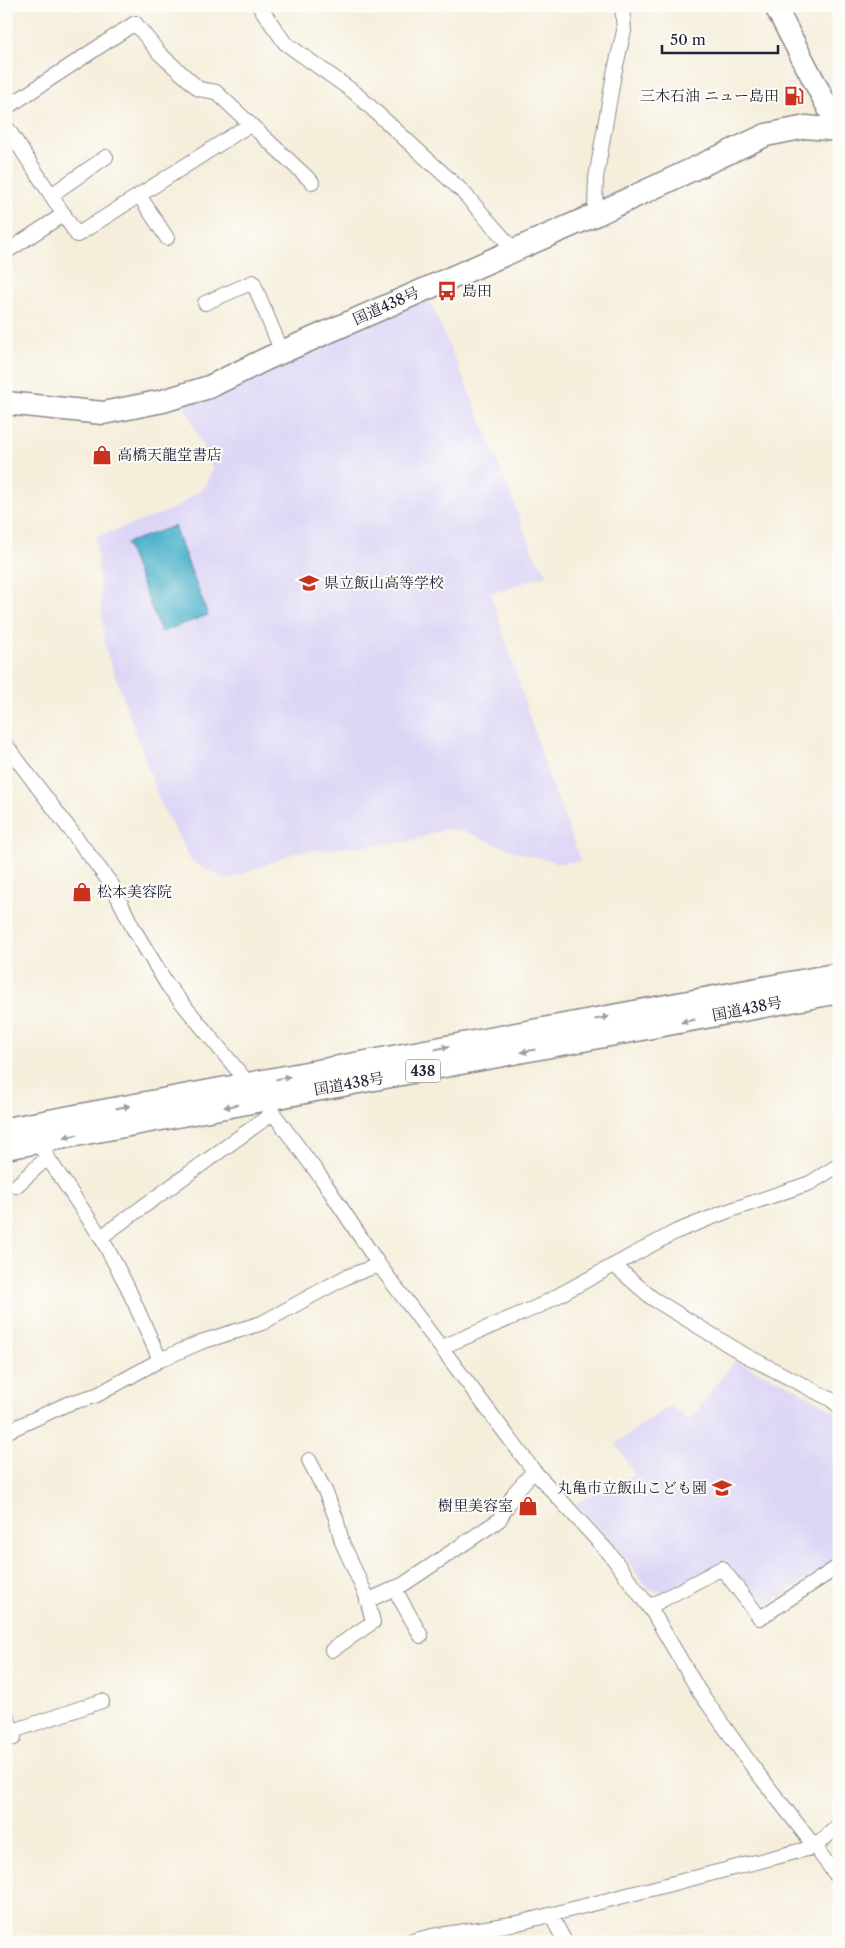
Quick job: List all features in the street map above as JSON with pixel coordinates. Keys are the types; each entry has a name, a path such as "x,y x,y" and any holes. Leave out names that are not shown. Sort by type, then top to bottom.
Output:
{"highway":[{"name":"国道438号","path":"6,403 103,413 163,401 209,387 282,352 597,214 766,135 806,127 839,130"},
{"name":"国道438号","path":"6,1148 43,1150 261,1099 839,974"},
{"name":"国道438号","path":"6,1129 261,1099 839,992"}],"main road":[{"path":"775,6 839,130"}],"street":[{"path":"259,6 285,43 354,92 462,191 514,250"},
{"path":"597,214 595,205 596,178 614,74 624,31 622,6"},
{"path":"6,108 134,23 160,54 199,89 216,92 249,125 282,152 312,182"},
{"path":"6,126 77,235 249,125"},
{"path":"51,195 106,158"},
{"path":"139,195 167,238"},
{"path":"6,252 64,214"},
{"path":"205,303 253,282 282,352"},
{"path":"6,745 112,885 132,928 168,986 261,1099 322,1179 380,1265 534,1471 610,1554 649,1607 699,1691 752,1766 839,1879"},
{"path":"101,1237 261,1099"},
{"path":"16,1186 43,1150 101,1237 127,1286 160,1360"},
{"path":"442,1347 539,1306 675,1232 728,1211 810,1183 839,1165"},
{"path":"6,1432 67,1404 97,1394 160,1360 201,1342 262,1323 346,1277 380,1265"},
{"path":"615,1266 652,1298 745,1355 830,1399 839,1406"},
{"path":"309,1460 336,1518 342,1542 367,1601 373,1622 332,1650"},
{"path":"367,1601 394,1588 499,1520 515,1492 534,1471"},
{"path":"649,1607 722,1568 760,1618 839,1566"},
{"path":"394,1588 421,1636"},
{"path":"6,1713 10,1736 102,1701"},
{"path":"408,1942 551,1915 815,1847 839,1825"},
{"path":"551,1915 565,1942"}],"shaded area":[{"name":"県立飯山高等学校","path":"428,297 488,436 534,555 548,574 491,594 546,769 581,861 559,863 516,852 466,832 446,829 407,842 297,852 227,880 192,862 161,804 105,648 96,537 172,510 204,488 213,469 184,404"},
{"name":"丸亀市立飯山こども園","path":"735,1361 791,1386 839,1414 839,1557 767,1605 754,1603 727,1560 664,1592 649,1590 616,1546 576,1503 634,1474 616,1443 670,1406 689,1420"}],"water":[{"path":"174,526 208,615 161,632 126,543"}],"place":[{"name":"三木石油 ニュー島田","path":"794,96"},
{"name":"島田","path":"447,291"},
{"name":"高橋天龍堂書店","path":"102,455"},
{"name":"県立飯山高等学校","path":"309,583"},
{"name":"松本美容院","path":"82,892"},
{"name":"丸亀市立飯山こども園","path":"722,1488"},
{"name":"樹里美容室","path":"528,1506"}]}
